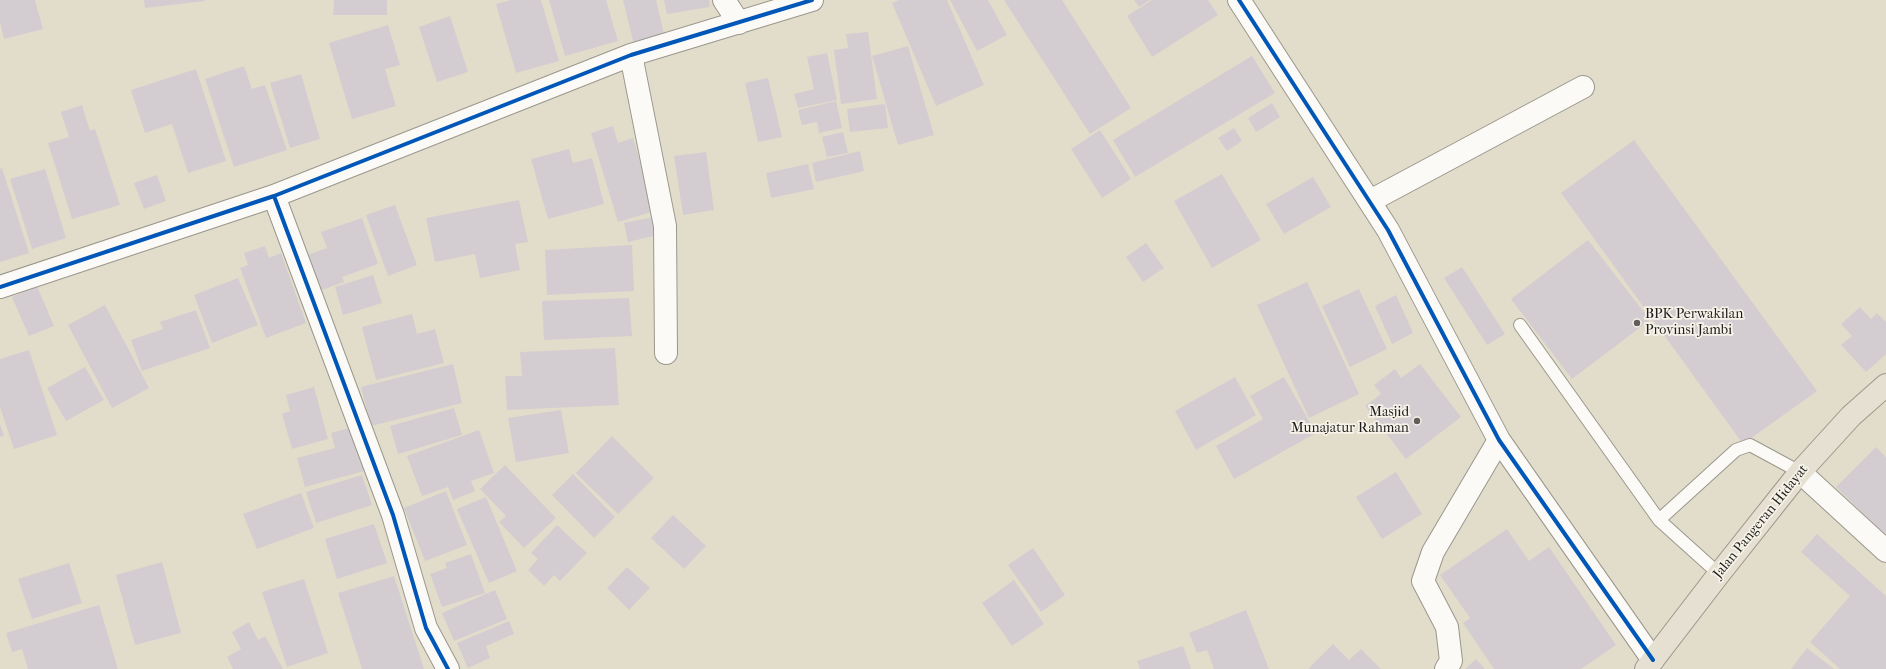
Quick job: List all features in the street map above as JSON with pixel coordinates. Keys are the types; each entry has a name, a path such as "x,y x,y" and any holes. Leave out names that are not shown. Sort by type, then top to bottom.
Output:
{"highway":[{"name":"Jalan Pangeran Hidayat","path":"1650,664 1718,574 1800,472 1851,416 1886,385"}],"street":[{"path":"724,0 739,23"},
{"path":"0,287 274,196 631,55 812,0"},
{"path":"1239,0 1388,230 1499,440 1650,664"},
{"path":"631,55 665,226 666,353"},
{"path":"1370,201 1583,87"},
{"path":"274,196 393,516 426,628 448,669"},
{"path":"1446,669 1451,661 1447,627 1423,580 1433,552 1499,440"},
{"path":"1800,472 1886,551"}],"lane":[{"path":"1520,324 1659,520 1718,574"},
{"path":"1659,520 1736,450 1750,445 1800,472"}],"building":[{"path":"0,0 35,0 43,29 4,39 0,22"},
{"path":"144,0 205,0 205,1 145,8"},
{"path":"334,0 387,0 387,15 333,15"},
{"path":"511,0 541,0 559,61 516,73 496,4"},
{"path":"549,0 606,0 618,41 565,56"},
{"path":"623,0 656,0 666,42 635,49"},
{"path":"664,0 709,0 710,7 667,14"},
{"path":"900,0 947,0 984,85 936,106 892,3"},
{"path":"950,0 988,0 1007,35 977,51"},
{"path":"1004,0 1062,0 1131,108 1090,134"},
{"path":"1134,0 1150,0 1139,7"},
{"path":"1152,0 1208,0 1218,15 1152,57 1127,16"},
{"path":"450,16 468,72 437,82 419,27"},
{"path":"388,25 400,65 385,69 396,106 352,119 329,43"},
{"path":"868,32 877,99 841,104 834,50 848,48 846,34"},
{"path":"908,46 934,135 898,145 872,56"},
{"path":"827,53 837,100 798,108 794,94 814,89 807,57"},
{"path":"1252,56 1275,93 1135,177 1113,140"},
{"path":"244,66 252,89 265,85 287,150 234,167 205,79"},
{"path":"196,69 226,161 188,173 172,124 145,133 131,90"},
{"path":"301,74 320,139 290,148 270,83"},
{"path":"768,78 782,137 758,142 745,83"},
{"path":"836,101 842,128 819,133 817,122 802,125 798,110"},
{"path":"1272,103 1280,117 1256,132 1248,118"},
{"path":"885,104 888,128 850,132 847,109"},
{"path":"82,105 90,131 95,129 120,205 72,219 48,143 69,137 61,112"},
{"path":"613,126 618,143 633,138 655,211 618,222 591,133"},
{"path":"1234,128 1242,141 1227,151 1218,138"},
{"path":"1100,130 1131,179 1102,198 1071,149"},
{"path":"843,132 848,153 827,157 822,137"},
{"path":"1634,140 1817,391 1743,444 1561,193"},
{"path":"569,149 573,163 592,158 604,204 548,219 531,159"},
{"path":"860,151 864,171 816,182 812,163"},
{"path":"706,152 714,210 683,215 674,156"},
{"path":"808,164 814,189 771,198 766,173"},
{"path":"2,168 29,253 0,262 0,169"},
{"path":"45,169 66,238 32,249 10,179"},
{"path":"1222,174 1261,240 1212,268 1174,201"},
{"path":"157,175 166,201 144,209 134,183"},
{"path":"1313,177 1331,207 1284,234 1266,204"},
{"path":"519,200 528,242 515,244 520,270 480,278 475,254 435,262 426,218"},
{"path":"395,205 417,265 388,276 366,215"},
{"path":"654,217 658,235 628,242 624,223"},
{"path":"362,218 378,264 342,277 344,282 313,293 301,257 327,248 321,232"},
{"path":"1588,240 1650,320 1572,379 1511,299"},
{"path":"1146,243 1164,268 1143,282 1126,257"},
{"path":"632,245 634,291 547,295 545,250"},
{"path":"265,246 269,258 281,253 306,323 266,338 240,268 248,265 244,253"},
{"path":"1462,267 1505,334 1487,345 1444,278"},
{"path":"373,275 382,303 343,315 335,287"},
{"path":"238,278 258,325 212,343 194,295"},
{"path":"1307,282 1359,394 1309,418 1257,305"},
{"path":"37,286 54,326 29,336 12,297"},
{"path":"1359,289 1387,349 1350,367 1322,306"},
{"path":"1396,295 1413,333 1392,344 1375,306"},
{"path":"629,298 632,336 544,340 542,301"},
{"path":"105,305 149,388 112,408 68,325"},
{"path":"1860,307 1871,319 1877,313 1886,322 1886,354 1866,372 1841,345 1852,336 1841,324"},
{"path":"196,310 210,348 142,371 131,340 163,329 160,322"},
{"path":"412,314 417,334 435,329 444,363 376,380 362,327"},
{"path":"615,348 619,405 507,410 505,376 522,376 520,352"},
{"path":"29,350 57,435 14,449 0,407 0,359"},
{"path":"453,364 462,403 371,426 361,387"},
{"path":"1420,364 1461,417 1406,459 1365,406 1381,394 1374,385 1395,369 1401,378"},
{"path":"85,367 104,400 66,421 47,388"},
{"path":"1235,377 1256,415 1196,450 1175,411"},
{"path":"1284,377 1316,433 1234,479 1216,446 1263,419 1250,396"},
{"path":"314,387 328,439 292,449 282,414 290,411 286,395"},
{"path":"454,408 462,435 398,454 390,426"},
{"path":"561,410 569,453 516,462 508,418"},
{"path":"0,424 4,436 0,437"},
{"path":"356,426 368,470 305,487 297,458 335,448 331,433"},
{"path":"479,430 494,473 471,481 475,491 453,500 448,487 422,496 407,456"},
{"path":"612,436 654,478 618,514 576,473"},
{"path":"1876,447 1886,457 1886,533 1884,534 1836,487"},
{"path":"505,465 556,518 524,548 499,522 506,516 480,489"},
{"path":"1396,472 1422,514 1382,539 1356,497"},
{"path":"573,474 615,517 594,538 552,495"},
{"path":"362,475 372,505 316,523 306,492"},
{"path":"446,491 467,545 425,561 404,508"},
{"path":"301,493 314,528 257,549 243,514"},
{"path":"486,497 517,571 489,583 457,509"},
{"path":"673,515 706,546 684,569 651,538"},
{"path":"374,524 387,563 337,579 325,539"},
{"path":"557,525 587,553 560,581 554,575 544,586 528,570 538,559 531,553"},
{"path":"1507,529 1529,561 1549,547 1616,645 1581,669 1494,669 1463,623 1470,618 1440,575"},
{"path":"1817,534 1886,596 1886,669 1840,669 1810,642 1850,596 1801,552"},
{"path":"1033,548 1065,595 1041,612 1008,565"},
{"path":"471,554 485,593 442,607 430,574 447,568 445,563"},
{"path":"162,562 181,633 135,645 116,575"},
{"path":"69,563 82,603 32,619 18,579"},
{"path":"627,567 650,588 629,610 607,588"},
{"path":"394,576 424,669 362,669 338,593"},
{"path":"304,579 328,653 287,667 262,592"},
{"path":"1014,580 1044,624 1012,646 982,603"},
{"path":"495,590 507,619 454,641 442,613"},
{"path":"99,605 118,669 28,669 22,649 12,652 6,633"},
{"path":"1246,610 1269,669 1214,669 1207,650 1197,653 1189,633"},
{"path":"509,621 514,634 486,646 490,658 468,668 457,643"},
{"path":"249,622 258,640 265,636 283,669 233,669 227,657 241,649 232,632"},
{"path":"1333,644 1349,660 1361,649 1381,669 1308,669"},
{"path":"1183,646 1191,669 1140,669 1137,661"},
{"path":"1807,648 1834,669 1791,669"},
{"path":"1476,659 1485,669 1465,669"}],"cycle path":[{"path":"0,287 274,196 631,55 812,0"},
{"path":"1239,0 1388,230 1499,440 1653,660"},
{"path":"274,196 393,515 426,628 448,669"}],"place":[{"name":"BPK Perwakilan Provinsi Jambi","path":"1637,323"},
{"name":"Masjid Munajatur Rahman","path":"1417,421"}]}
